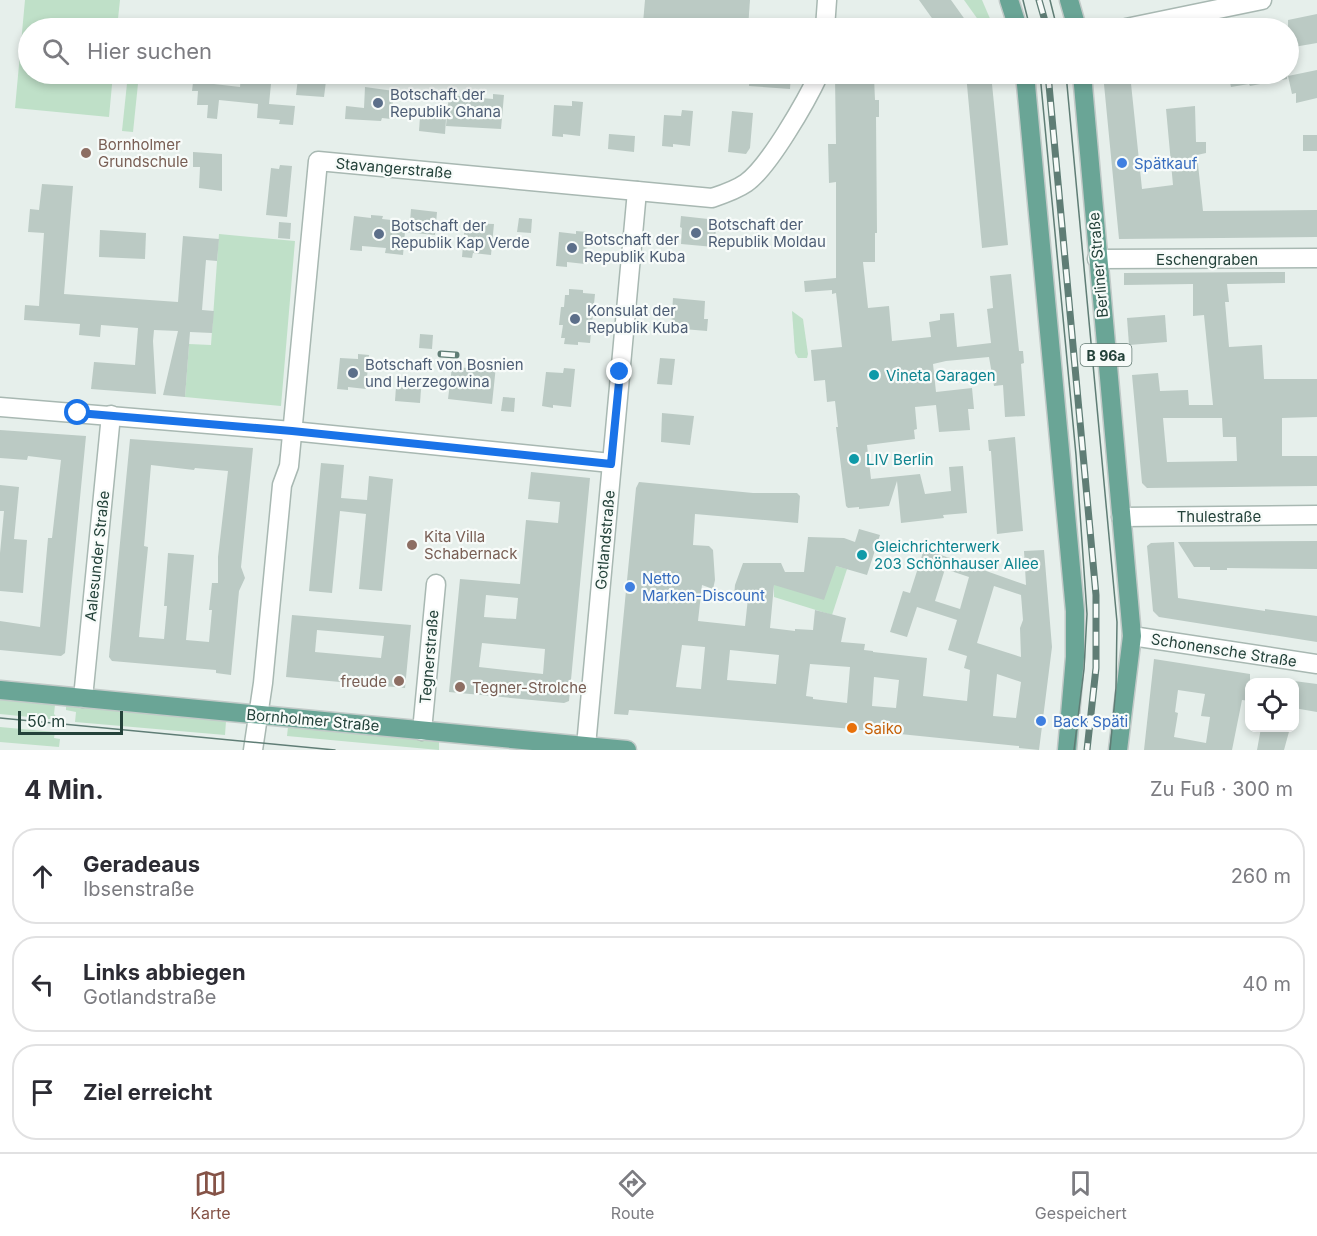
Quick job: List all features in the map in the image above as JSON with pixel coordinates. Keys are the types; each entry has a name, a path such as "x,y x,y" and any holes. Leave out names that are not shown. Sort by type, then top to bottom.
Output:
{"main road":[{"path":"1009,0 1015,18"},
{"path":"1069,0 1074,18"},
{"path":"1026,84 1074,598 1075,657 1067,750"},
{"name":"Berliner Straße","path":"1083,84 1132,636"},
{"name":"B 96a","path":"1118,750 1132,636"},
{"name":"Bornholmer Straße","path":"0,690 627,750"}],"street":[{"path":"826,18 827,0"},
{"path":"1175,18 1262,0"},
{"name":"Stavangerstraße","path":"253,750 263,683 282,485 289,466 318,161 712,198 730,192 747,182 771,156 813,84"},
{"name":"Gotlandstraße","path":"586,746 637,191"},
{"name":"Eschengraben","path":"1097,260 1317,258"},
{"path":"0,407 292,431 611,464"},
{"name":"Aalesunder Straße","path":"83,698 111,415"},
{"name":"Thulestraße","path":"1121,517 1317,515"},
{"name":"Tegnerstraße","path":"422,731 436,584"},
{"name":"Schonensche Straße","path":"1132,636 1317,664"}],"green space":[{"path":"25,0 120,0 118,18 23,18"},
{"path":"964,0 982,0 990,18 977,18"},
{"path":"18,76 18,84 112,84 109,117 15,108"},
{"path":"127,84 138,84 133,132 122,131"},
{"path":"219,234 295,241 281,406 185,397 189,344 211,345"},
{"path":"792,311 803,319 807,358 798,358 795,353"},
{"path":"836,566 847,569 832,615 774,597 774,585"},
{"path":"0,700 55,705 54,714 59,720 0,714"},
{"path":"66,706 226,721 225,735 75,722 76,712 66,710"},
{"path":"0,727 55,732 54,738 60,739 59,747 0,742"},
{"path":"288,727 439,742 439,750 287,736"}],"building":[{"path":"645,0 750,0 749,18 643,18"},
{"path":"919,0 951,0 964,18 932,18"},
{"path":"1317,14 1317,43 1299,46 1298,18"},
{"path":"1317,70 1317,98 1296,103 1296,93 1292,94 1290,84 1299,84 1299,74"},
{"path":"193,84 240,87 240,84 271,84 269,104 295,106 293,125 279,124 280,120 257,118 258,104 219,100 217,119 207,118 208,105 197,105 198,91 192,91"},
{"path":"297,84 326,84 324,97 296,95"},
{"path":"749,84 790,84 790,89 749,86"},
{"path":"835,84 874,84 875,100 879,100 879,117 876,117 877,233 875,233 875,262 863,262 868,308 889,306 892,341 931,337 929,322 940,320 940,314 954,313 957,347 991,343 987,309 993,308 990,276 1011,274 1019,351 1023,351 1024,363 1021,364 1025,416 1005,417 1003,385 994,386 989,357 946,361 933,364 936,392 972,388 974,409 968,409 970,430 939,432 936,405 915,407 917,429 914,430 915,439 867,445 871,479 920,474 925,494 951,491 949,467 963,466 967,513 901,523 897,481 889,506 859,509 859,507 848,508 846,506 835,401 827,402 825,380 814,381 811,350 842,347 836,293 832,294 832,290 805,292 804,281 836,278 836,182 829,183 828,144 836,144"},
{"path":"967,84 992,84 1008,245 982,248"},
{"path":"1104,84 1131,84 1142,189 1173,185 1166,109 1195,106 1196,142 1206,142 1206,153 1197,155 1203,211 1317,210 1317,237 1119,239"},
{"path":"1230,84 1249,84 1231,87"},
{"name":"Botschaft der Republik Ghana","path":"365,87 394,91 391,119 382,118 381,121 345,119 346,106 364,108"},
{"path":"493,94 504,95 501,129 446,126 449,95 493,99"},
{"path":"572,101 583,102 580,136 563,134 563,137 552,136 554,105 572,106"},
{"path":"682,110 693,111 690,146 673,144 673,147 662,146 664,115 681,116"},
{"path":"732,111 753,113 750,148 746,154 728,152"},
{"path":"420,117 446,119 445,134 419,131"},
{"path":"609,134 635,136 634,152 608,149"},
{"path":"1303,135 1317,135 1317,151 1303,151"},
{"path":"193,152 222,154 222,191 199,188 200,167 193,167"},
{"path":"280,165 292,166 287,217 266,215 271,168 279,169"},
{"path":"42,184 73,186 64,294 178,302 183,236 219,239 217,261 206,260 202,310 214,311 212,333 190,332 185,397 163,395 178,331 154,330 156,394 91,389 94,362 135,365 138,328 101,325 100,337 79,335 80,324 24,320 25,305 39,306 44,233 28,232 30,209 39,210"},
{"name":"Botschaft der Republik Kap Verde","path":"411,209 437,212 435,235 405,232 403,255 385,253 386,248 362,246 362,251 350,250 354,216 371,218 371,215 383,216 382,219 410,222"},
{"name":"Botschaft der Republik Moldau","path":"681,216 717,220 714,247 681,244"},
{"path":"519,218 532,219 531,233 517,232"},
{"path":"279,222 291,223 290,239 278,238"},
{"path":"465,223 494,224 491,255 473,253 472,258 462,257"},
{"path":"100,230 146,233 145,259 99,257"},
{"name":"Botschaft der Republik Kuba","path":"576,231 588,232 585,264 567,262 567,267 556,266 559,232 576,234"},
{"path":"1285,272 1285,283 1227,284 1229,302 1225,302 1229,347 1262,345 1264,379 1317,379 1317,417 1282,418 1282,456 1317,456 1317,486 1147,488 1142,483 1132,375 1158,373 1160,391 1188,390 1189,405 1213,405 1204,315 1193,316 1193,284 1124,285 1124,273","holes":["1163,418 1222,418 1223,437 1236,437 1237,461 1167,462"]},
{"name":"Konsulat der Republik Kuba","path":"569,289 595,294 590,343 564,344 565,338 561,338 563,325 559,325 561,307 564,307 565,295 569,295"},
{"path":"673,298 705,301 704,319 708,319 707,331 671,328"},
{"path":"1165,315 1167,342 1129,345 1127,318"},
{"path":"420,334 433,335 432,349 419,348"},
{"name":"Botschaft von Bosnien und Herzegowina","path":"358,354 369,355 366,389 348,387 348,390 337,389 340,358 358,359"},
{"path":"660,358 675,359 672,385 657,384"},
{"path":"469,363 496,366 492,404 448,399 452,367 469,368"},
{"path":"564,368 575,369 571,407 542,406 546,372 563,373"},
{"path":"396,387 421,389 420,403 395,401"},
{"path":"503,397 515,398 514,412 501,411"},
{"path":"662,413 694,416 690,445 661,442"},
{"path":"0,430 86,436 65,653 61,656 0,650 0,621 40,627 48,538 52,538 61,460 28,456 27,460 0,458"},
{"path":"1015,437 1023,531 997,534 991,451 989,451 988,440"},
{"path":"130,439 253,448 241,567 245,578 239,591 231,675 216,673 216,670 112,661 109,657","holes":["151,465 194,470 195,468 228,471 218,557 218,583 212,583 209,642 186,640 194,555 168,553 164,639 139,637 148,547 144,546"]},
{"path":"321,463 344,465 341,498 367,500 369,476 393,479 382,591 359,589 366,514 340,511 332,593 309,591"},
{"path":"531,472 590,478 569,701 564,703 449,692 460,579 520,584 526,520 558,523 560,502 528,499","holes":["486,595 518,598 516,619 484,617","482,643 545,649 543,674 479,667"]},
{"path":"639,482 753,493 797,493 800,496 798,523 695,514 693,545 709,546 713,550 715,580 713,589 702,585 698,621 745,626 748,598 734,596 735,585 743,563 781,563 785,572 804,572 808,537 844,538 855,542 859,529 880,535 867,575 836,566 824,600 774,585 770,628 795,631 795,629 813,630 815,610 846,618 841,642 865,644 864,650 873,652 927,658 923,696 967,701 970,670 964,668 967,656 948,650 957,620 917,607 907,637 890,632 903,591 910,593 924,549 1026,585 1024,551 1044,550 1052,647 1039,750 841,728 629,710 628,715 614,714 636,488","holes":["945,569 969,577 960,609 935,601","994,586 1021,595 1023,620 1020,628 1021,657 977,643","682,645 705,647 701,689 676,687","730,650 779,655 776,684 727,680","810,664 850,667 847,703 813,699 813,697 806,696","997,674 1021,682 1016,718 993,716","874,677 899,680 896,708 872,706"]},
{"path":"0,485 19,487 14,539 27,540 23,593 0,591 0,553 4,511 0,511"},
{"path":"1317,541 1317,569 1227,568 1227,570 1194,567 1178,542"},
{"path":"1174,542 1178,598 1317,616 1317,642 1159,617 1153,611 1147,546 1151,543"},
{"path":"292,615 411,625 405,688 286,677","holes":["317,630 384,636 381,658 315,652"]},
{"path":"1154,659 1250,674 1250,678 1245,678 1245,700 1242,700 1232,750 1144,750","holes":["1178,690 1205,694 1201,716 1210,717 1206,743 1174,737 1178,713 1175,712"]},
{"path":"1299,682 1317,684 1317,712 1299,709"},
{"path":"1260,732 1289,732 1284,750 1257,750"}],"tram line":[{"path":"1023,0 1028,18"},
{"path":"1050,0 1054,18"},
{"path":"1041,84 1076,455 1087,614 1084,669 1074,750"},
{"path":"1067,84 1117,622 1116,688 1110,750"},
{"path":"0,718 335,750"}],"railway":[{"path":"1039,0 1044,18"},
{"path":"1049,84 1096,595 1096,668 1087,750"},
{"path":"441,354 456,355"}],"place":[{"name":"Botschaft der Republik Ghana","path":"378,103"},
{"name":"Bornholmer Grundschule","path":"86,153"},
{"name":"Spätkauf","path":"1122,163"},
{"name":"Botschaft der Republik Moldau","path":"696,233"},
{"name":"Botschaft der Republik Kap Verde","path":"379,234"},
{"name":"Botschaft der Republik Kuba","path":"572,248"},
{"name":"Konsulat der Republik Kuba","path":"575,319"},
{"name":"Botschaft von Bosnien und Herzegowina","path":"353,373"},
{"name":"Vineta Garagen","path":"874,375"},
{"name":"LIV Berlin","path":"854,459"},
{"name":"Kita Villa Schabernack","path":"412,545"},
{"name":"Gleichrichterwerk 203 Schönhauser Allee","path":"862,555"},
{"name":"Netto Marken-Discount","path":"630,587"},
{"name":"freude","path":"399,681"},
{"name":"Tegner-Strolche","path":"460,687"},
{"name":"Back Späti","path":"1041,721"},
{"name":"Saiko","path":"852,728"}],"route":[{"path":"78,413 292,431 611,464 620,372"}]}
